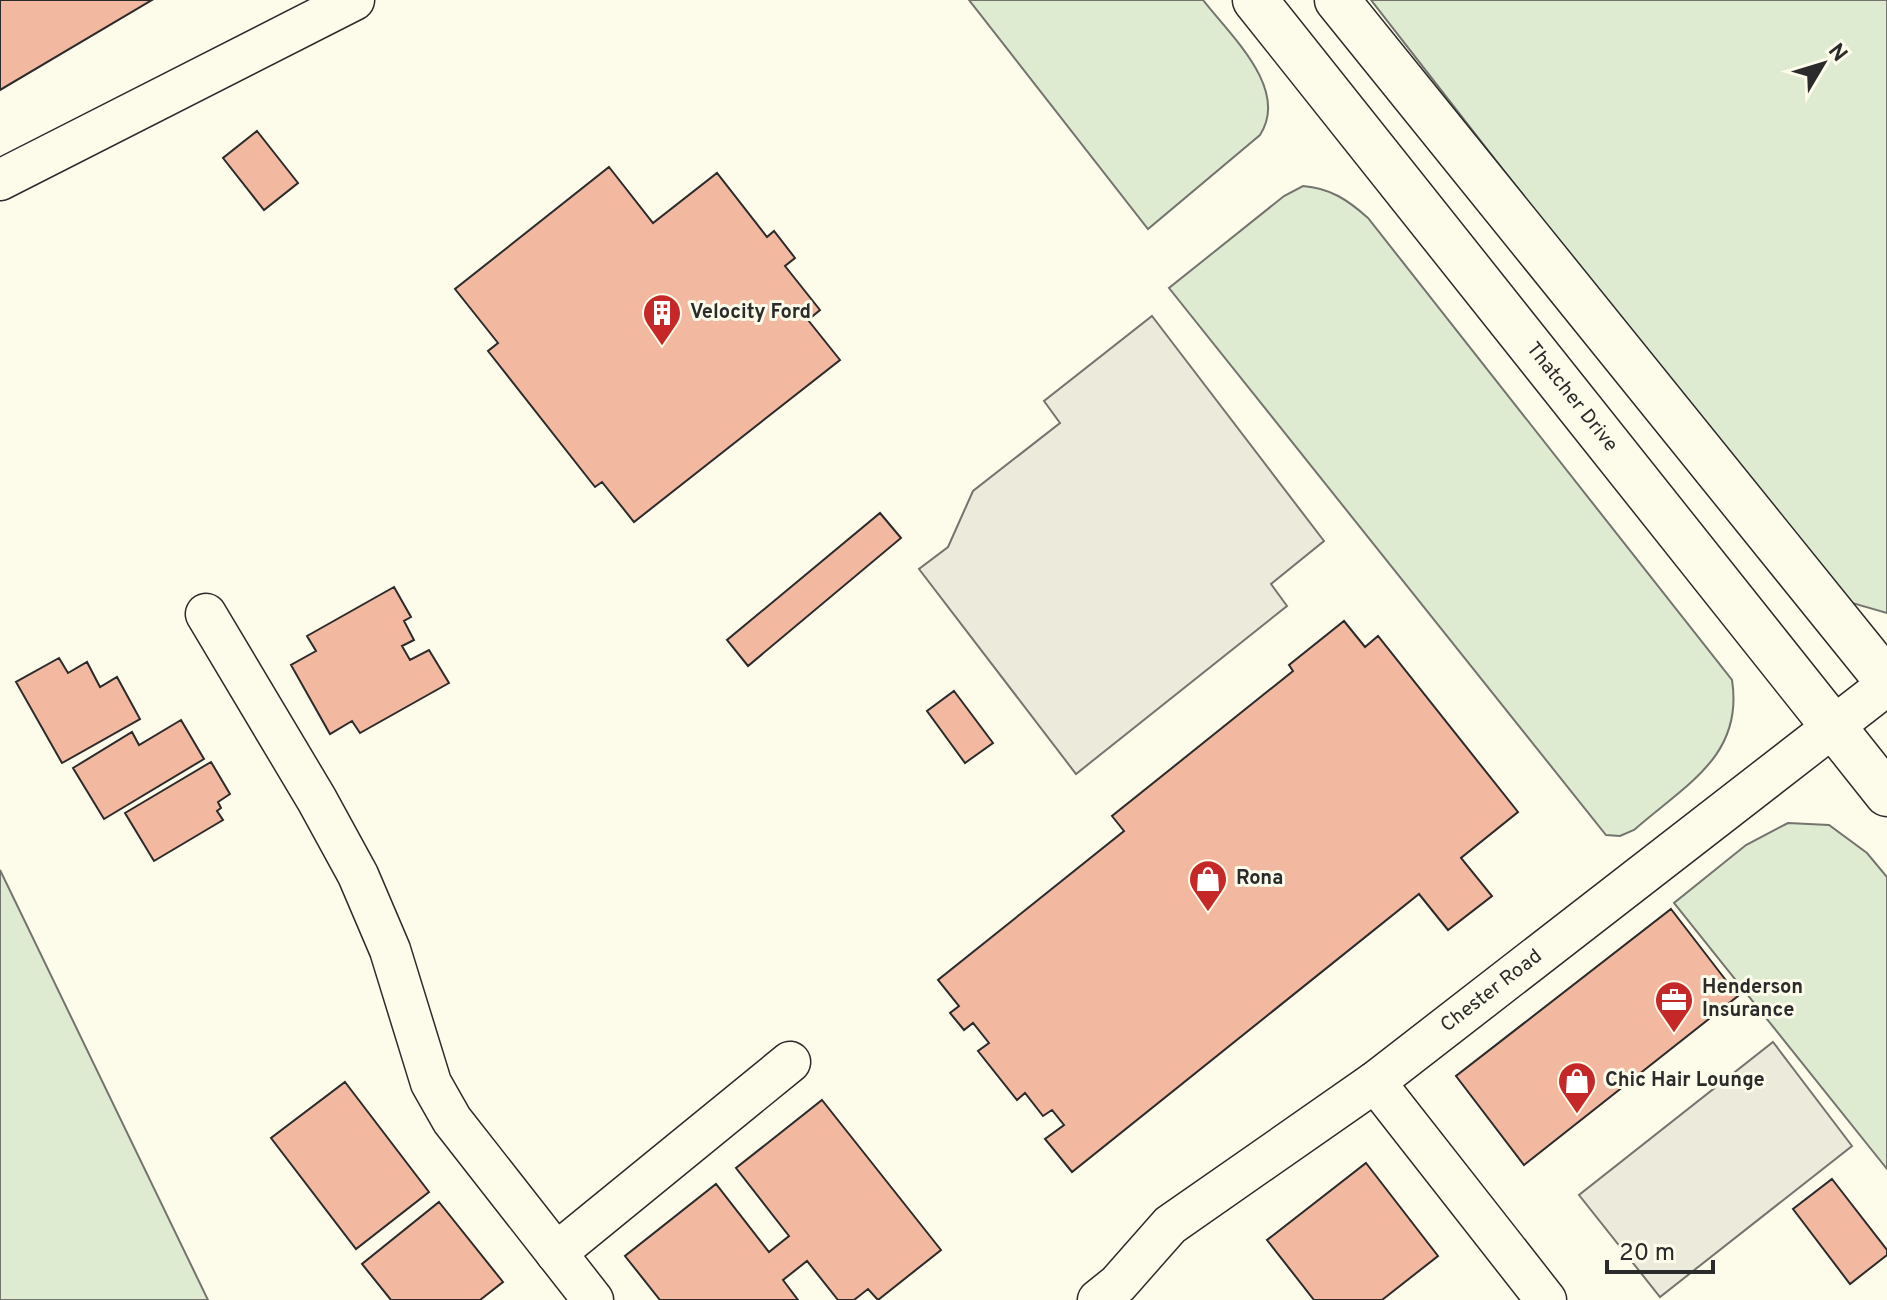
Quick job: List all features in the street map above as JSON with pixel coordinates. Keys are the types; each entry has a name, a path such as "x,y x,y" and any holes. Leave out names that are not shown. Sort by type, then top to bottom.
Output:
{"main road":[{"name":"Thatcher Drive","path":"1255,0 1887,794"},
{"path":"1337,0 1887,683"}],"street":[{"path":"0,180 354,0"},
{"path":"206,614 358,875 390,950 431,1083 452,1120 593,1300"},
{"name":"Chester Road","path":"1098,1300 1118,1284 1170,1225 1375,1082 1887,683"},
{"path":"556,1253 790,1062"},
{"path":"1375,1082 1546,1300"}],"green space":[{"path":"969,0 1203,0 1241,46 1262,81 1268,99 1267,117 1260,135 1148,229"},
{"path":"1371,0 1887,0 1887,613 1852,603 1525,198"},
{"path":"1303,186 1338,196 1368,218 1732,680 1733,706 1729,729 1720,749 1691,783 1634,830 1620,836 1606,835 1169,288 1284,196"},
{"path":"1788,823 1829,825 1867,853 1887,877 1887,1169 1674,903 1746,845"},
{"path":"0,870 208,1300 0,1300"}],"shaded area":[{"path":"1152,316 1324,541 1271,584 1287,606 1076,774 919,569 948,547 973,491 1060,423 1044,401"},
{"path":"1773,1042 1852,1146 1660,1297 1579,1195"}],"building":[{"path":"0,0 152,0 0,90"},
{"path":"257,131 298,183 264,210 223,158"},
{"name":"Velocity Ford","path":"609,167 653,223 717,173 767,237 774,231 795,258 785,266 820,310 808,320 840,360 634,522 602,482 595,487 488,351 498,343 455,289"},
{"path":"880,513 901,538 748,666 727,640"},
{"path":"394,587 411,617 404,621 414,640 402,646 410,660 429,650 449,683 360,733 352,721 330,734 291,665 316,651 307,636"},
{"name":"Rona","path":"1344,621 1365,647 1378,636 1518,812 1461,858 1492,896 1448,930 1419,894 1072,1172 1045,1139 1064,1125 1052,1110 1043,1116 1025,1093 1017,1100 978,1051 989,1043 973,1023 964,1030 950,1013 959,1006 938,980 1124,831 1112,816 1293,671 1289,665"},
{"path":"59,658 68,673 87,662 100,687 117,677 140,719 62,763 16,682"},
{"path":"954,691 993,743 965,763 927,711"},
{"path":"181,720 204,759 104,819 73,768 132,732 139,745"},
{"path":"211,762 230,794 218,802 221,808 217,811 223,820 154,861 125,813"},
{"path":"1671,909 1738,996 1524,1165 1456,1076"},
{"path":"345,1082 429,1192 356,1249 271,1138"},
{"path":"822,1100 941,1250 878,1300 868,1289 854,1300 838,1300 807,1261 783,1280 798,1300 660,1300 625,1256 716,1184 769,1252 789,1236 736,1168"},
{"path":"1366,1163 1438,1256 1382,1300 1314,1300 1267,1240"},
{"path":"1832,1179 1887,1250 1887,1255 1850,1284 1793,1209"},
{"path":"439,1202 503,1282 480,1300 391,1300 362,1264"}],"place":[{"name":"Velocity Ford","path":"662,347"},
{"name":"Rona","path":"1208,913"},
{"name":"Henderson Insurance","path":"1674,1034"},
{"name":"Chic Hair Lounge","path":"1577,1115"}]}
